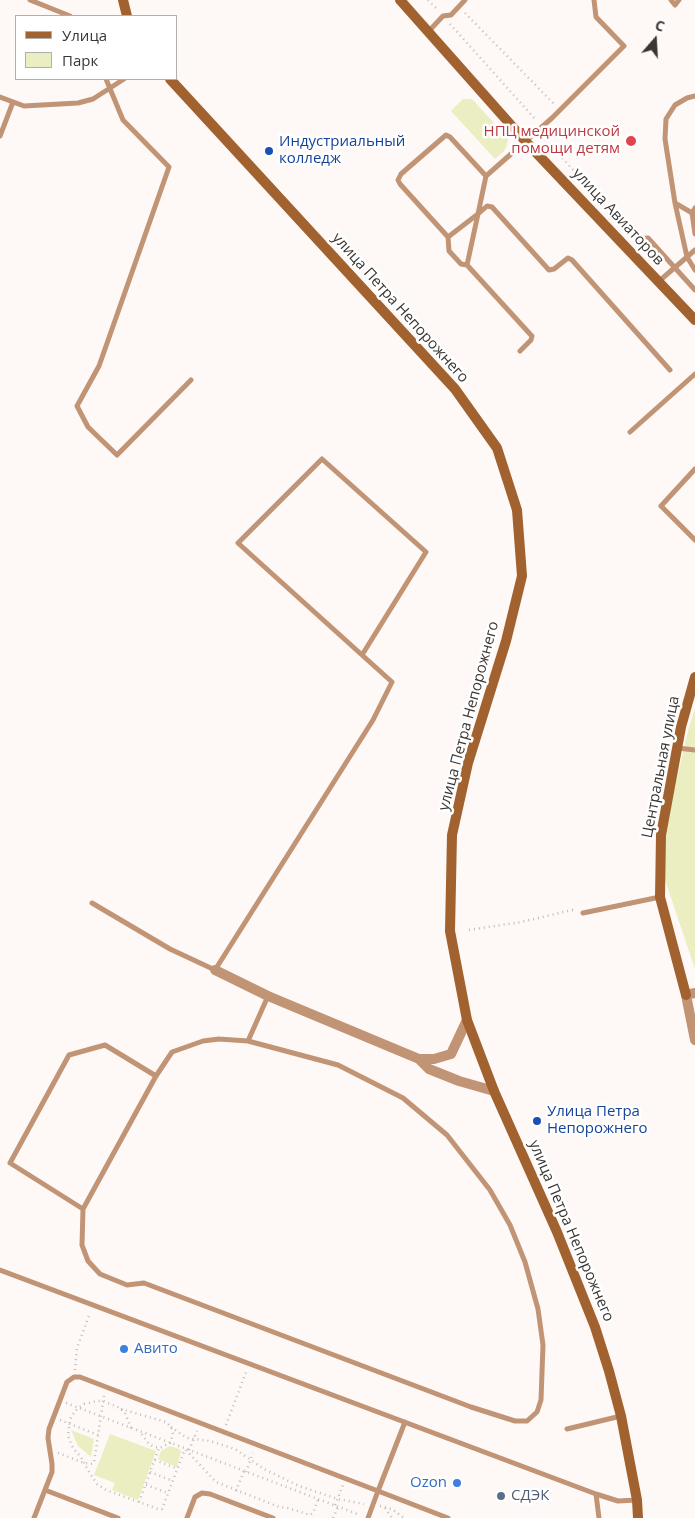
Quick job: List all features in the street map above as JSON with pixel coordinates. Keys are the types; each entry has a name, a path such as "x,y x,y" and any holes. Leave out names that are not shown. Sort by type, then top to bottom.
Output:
{"street":[{"path":"123,0 127,15"},
{"name":"улица Авиаторов","path":"400,0 526,142 695,320"},
{"name":"улица Петра Непорожнего","path":"171,80 454,389 497,448 517,510 522,576 506,641 468,763 452,835 450,931 467,1020 494,1091 557,1232 595,1327 621,1416 637,1500 638,1518"},
{"name":"Центральная улица","path":"695,677 677,748 661,835 660,897 691,994 695,1040"},
{"path":"215,970 268,996 419,1059 429,1069 459,1081 494,1091"},
{"path":"419,1059 434,1059 451,1054 467,1020"}],"lane":[{"path":"30,0 68,15"},
{"path":"428,32 444,16 451,15 465,0"},
{"path":"467,265 486,176 537,132 624,46 596,16 594,0"},
{"path":"671,0 675,4 679,0"},
{"path":"106,80 123,120 170,167 99,366 77,406 88,427 118,455 191,380"},
{"path":"0,97 24,106 78,103 94,99 123,80"},
{"path":"694,267 687,257 675,203 665,139 666,119 675,105 695,96"},
{"path":"0,136 13,102"},
{"path":"486,176 446,135 399,176 400,184 448,237 448,250 461,264 467,265 532,336 531,340 520,351"},
{"path":"675,203 694,212 695,234"},
{"path":"448,237 487,206 492,206 549,270 554,269 568,258 572,260 670,370"},
{"path":"636,239 648,238 695,290"},
{"path":"658,282 695,250"},
{"path":"630,432 695,374"},
{"path":"92,903 170,949 215,970 372,720 392,682 362,655 238,543 322,459 426,552 362,655"},
{"path":"695,469 660,506 695,540"},
{"path":"677,748 695,750"},
{"path":"583,913 660,897"},
{"path":"248,1041 268,996"},
{"path":"220,1039 248,1041 338,1065 403,1098 447,1135 485,1184 510,1225 525,1262 538,1310 543,1345 542,1390 537,1412 527,1421 515,1421 472,1407 144,1283 128,1285 100,1274 88,1261 82,1245 83,1209 156,1076 172,1052 184,1046 220,1039"},
{"path":"83,1209 10,1163 69,1054 105,1045 156,1076"},
{"path":"0,1270 596,1494 618,1501 637,1500"},
{"path":"34,1518 52,1472 48,1434 67,1382 75,1376 106,1386 448,1518"},
{"path":"568,1429 621,1416"},
{"path":"367,1518 405,1422"},
{"path":"45,1490 118,1518"},
{"path":"187,1518 195,1497 202,1493 210,1494 274,1518"},
{"path":"596,1494 599,1518"}],"path":[{"path":"428,0 542,127"},
{"path":"458,6 560,110"},
{"path":"537,132 636,239"},
{"path":"469,930 521,922 572,910 583,913"},
{"path":"75,1376 77,1348 93,1305"},
{"path":"224,1432 249,1363"},
{"path":"50,1450 84,1464 94,1463 106,1386"},
{"path":"60,1401 367,1518"},
{"path":"186,1449 163,1508 160,1510 100,1486 92,1478 81,1456 73,1448 68,1436 69,1424 79,1408 90,1402 103,1401 138,1415 163,1421 182,1435 194,1440 210,1441 232,1448 289,1482 337,1499 373,1506"},
{"path":"120,1408 131,1428"},
{"path":"54,1418 98,1435"},
{"path":"189,1450 200,1423"},
{"path":"140,1432 149,1444 160,1448 170,1443 173,1434 171,1428"},
{"path":"236,1491 256,1444"},
{"path":"139,1502 160,1448"},
{"path":"186,1449 190,1456 214,1481 236,1491 279,1507 308,1515 313,1513 318,1499"},
{"path":"155,1460 178,1469"},
{"path":"150,1472 173,1481"},
{"path":"333,1518 337,1499 345,1478"},
{"path":"146,1485 168,1494"},
{"path":"392,1518 384,1507 397,1512 404,1518"}],"green space":[{"path":"463,99 472,99 508,138 504,151 495,159 451,111"},
{"path":"695,708 695,969 658,859"},
{"path":"71,1430 94,1439 91,1457 78,1446"},
{"path":"110,1434 156,1451 138,1500 112,1490 115,1483 94,1475"},
{"path":"170,1446 181,1451 177,1467 158,1459 161,1451"}],"place":[{"name":"НПЦ медицинской помощи детям","path":"631,141"},
{"name":"Индустриальный колледж","path":"269,151"},
{"name":"Улица Петра Непорожнего","path":"537,1121"},
{"name":"Авито","path":"124,1349"},
{"name":"Ozon","path":"457,1483"},
{"name":"СДЭК","path":"501,1496"}]}
